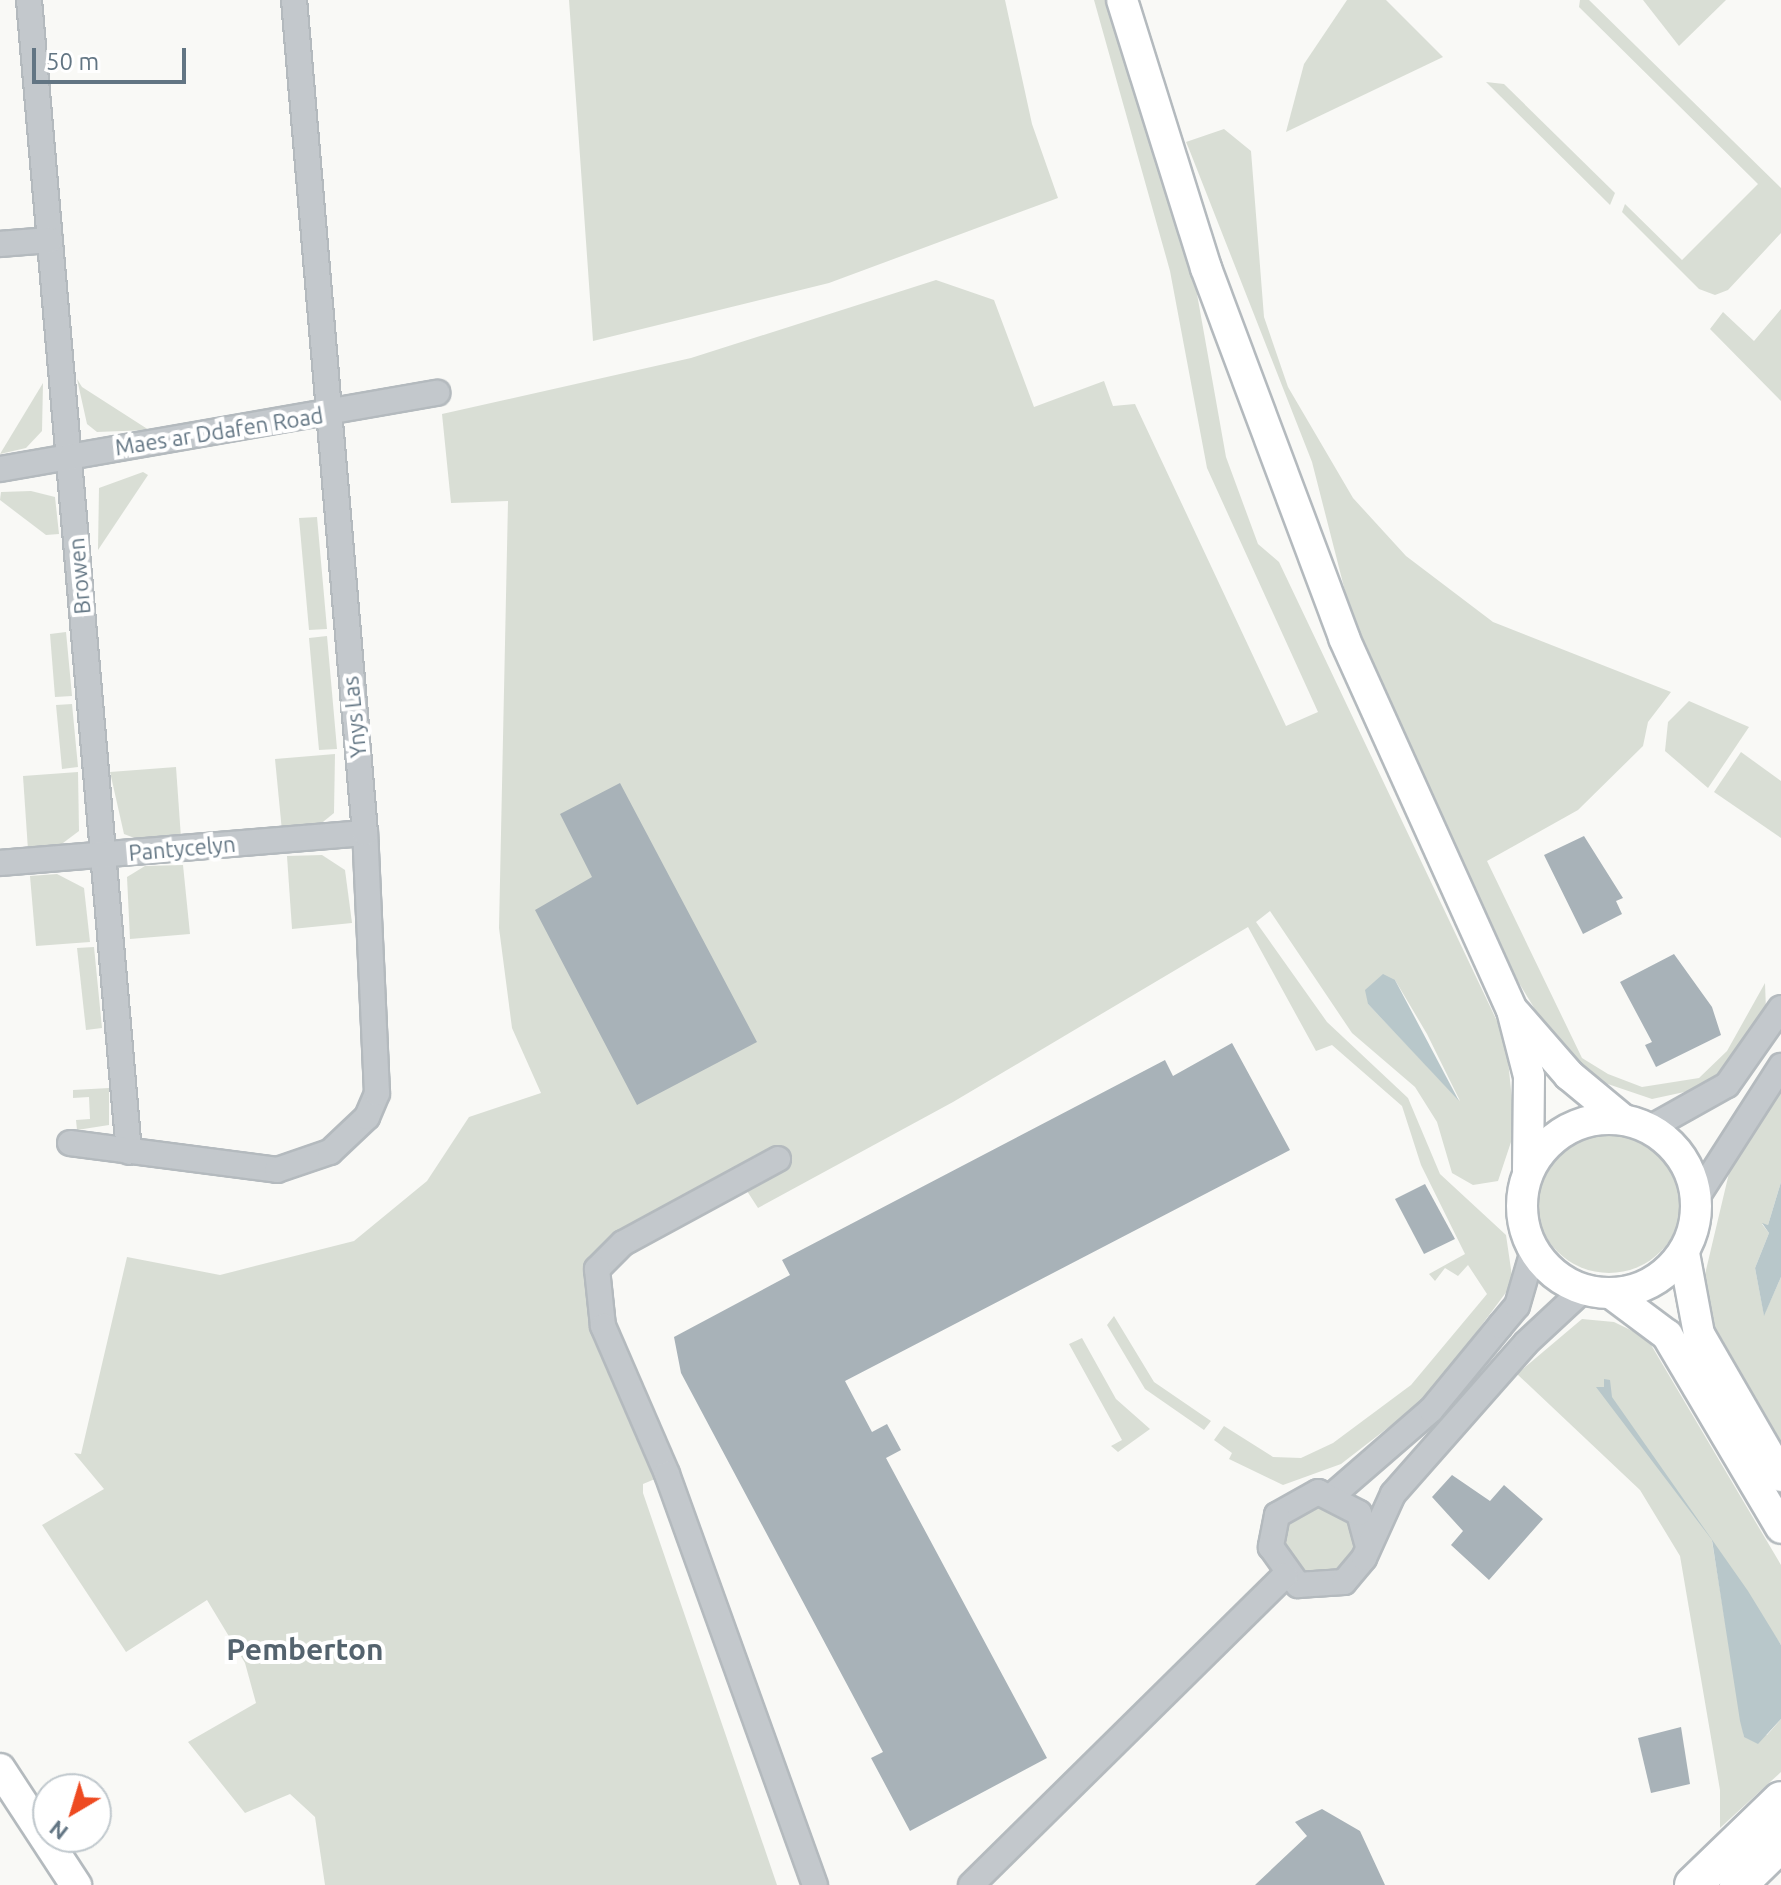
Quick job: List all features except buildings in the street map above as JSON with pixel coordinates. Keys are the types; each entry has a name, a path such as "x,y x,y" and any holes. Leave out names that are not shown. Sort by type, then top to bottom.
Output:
{"highway":[{"path":"1693,1885 1781,1800"},
{"path":"1738,1885 1781,1843"}],"main road":[{"path":"1122,0 1206,268 1344,638 1512,1010 1529,1076 1528,1172 1521,1201 1533,1251 1667,1335 1781,1528"},
{"path":"1512,1010 1569,1075 1682,1158 1697,1197 1684,1253 1699,1334 1781,1476"},
{"path":"1528,1172 1566,1129 1636,1123"},
{"path":"1598,1292 1645,1286 1684,1253"},
{"path":"0,1769 76,1885"}],"street":[{"name":"Browen","path":"29,0 129,1152"},
{"name":"Ynys Las","path":"70,1143 277,1170 330,1152 367,1117 381,1066 365,833 324,414 294,0"},
{"path":"0,244 50,240"},
{"name":"Maes ar Ddafen Road","path":"0,469 437,393"},
{"name":"Pantycelyn","path":"0,863 365,833"},
{"path":"1636,1123 1727,1085 1781,1008"},
{"path":"1697,1197 1781,1066"},
{"path":"778,1159 623,1243 597,1269 603,1326 667,1474 815,1885"},
{"path":"1334,1494 1431,1410 1517,1306 1533,1251"},
{"path":"1367,1543 1359,1513 1334,1494 1302,1495 1277,1515 1271,1547 1285,1575 1313,1589 1344,1582 1367,1543 1393,1494 1526,1343 1598,1292"},
{"path":"951,1885 976,1877 1285,1575"}],"shaded area":[{"path":"569,0 1005,0 1032,124 1058,198 829,283 593,341"},
{"path":"1094,0 1109,0 1194,277 1226,457 1258,544 1279,562 1506,1040 1515,1130 1498,1181 1473,1185 1452,1173 1437,1122 1415,1087 1352,1033 1270,911 1256,922 1327,1022 1408,1098 1440,1174 1506,1235 1513,1283 1429,1396 1341,1464 1283,1485 1229,1459 1232,1453 1214,1440 1224,1426 1273,1457 1301,1458 1333,1443 1411,1385 1487,1294 1468,1265 1458,1276 1445,1268 1435,1281 1429,1274 1465,1254 1421,1165 1402,1106 1332,1045 1316,1051 1248,927 953,1102 758,1208 747,1191 639,1247 612,1274 607,1309 667,1474 643,1484 643,1493 777,1885 325,1885 315,1817 290,1794 245,1813 188,1742 256,1703 245,1663 207,1600 126,1652 42,1525 104,1489 74,1453 81,1454 127,1257 220,1275 354,1241 427,1181 469,1117 541,1093 512,1028 499,928 508,501 451,503 442,414 691,358 936,280 994,300 1034,407 1104,381 1113,406 1135,404 1286,726 1318,712 1207,468 1170,271","holes":["1395,980 1427,1034 1460,1101 1368,1004"]},
{"path":"1347,0 1386,0 1443,57 1286,132 1304,64"},
{"path":"1580,0 1589,0 1781,188 1781,233 1728,290 1715,295 1699,289 1622,212 1625,204 1682,260 1758,184 1579,7"},
{"path":"1643,0 1726,0 1679,46"},
{"path":"1486,82 1504,84 1615,193 1610,205"},
{"path":"1224,129 1251,151 1264,317 1288,387 1353,498 1406,556 1493,622 1671,692 1648,722 1643,746 1578,810 1487,861 1582,1058 1608,1074 1642,1087 1699,1078 1727,1051 1765,983 1766,1010 1722,1075 1703,1088 1652,1099 1593,1079 1550,1034 1488,932 1357,638 1312,462 1186,142"},
{"path":"1781,309 1781,401 1710,329 1723,312 1754,341"},
{"path":"77,379 82,387 149,430 97,432 87,424"},
{"path":"43,383 42,431 26,448 0,454"},
{"path":"143,472 148,475 98,550 99,488"},
{"path":"31,491 55,497 59,534 46,535 0,500 1,492"},
{"path":"317,517 327,629 309,630 299,518"},
{"path":"66,632 72,696 55,697 50,634"},
{"path":"327,636 337,749 319,750 309,638"},
{"path":"1689,701 1749,727 1708,788 1665,751 1668,722"},
{"path":"72,704 78,767 62,769 56,705"},
{"path":"1741,752 1781,781 1781,838 1714,792"},
{"path":"335,754 334,813 318,826 282,831 275,759"},
{"path":"176,767 181,838 145,842 124,834 110,772"},
{"path":"78,772 79,831 55,849 28,850 23,776"},
{"path":"322,855 345,870 352,923 292,929 287,856"},
{"path":"183,865 190,934 130,939 127,877 145,866"},
{"path":"57,874 84,888 90,942 36,946 30,876"},
{"path":"94,947 102,1028 86,1030 77,948"},
{"path":"1383,974 1395,980 1459,1101 1368,1004 1365,990"},
{"path":"1781,1086 1781,1182 1768,1225 1762,1224 1769,1233 1755,1268 1764,1315 1781,1277 1781,1455 1715,1332 1702,1287 1729,1173"},
{"path":"109,1088 109,1125 77,1130 76,1120 90,1119 89,1097 73,1098 73,1090"},
{"path":"1609,1127 1637,1133 1661,1148 1676,1172 1682,1200 1676,1228 1661,1252 1637,1267 1609,1273 1581,1267 1557,1252 1542,1228 1536,1200 1542,1172 1557,1148 1581,1133"},
{"path":"1781,1182 1781,1277 1764,1316 1755,1268 1769,1233 1762,1223 1768,1225"},
{"path":"1114,1316 1154,1382 1211,1421 1204,1430 1145,1389 1107,1325"},
{"path":"1582,1319 1614,1322 1647,1338 1781,1565 1781,1645 1712,1541 1744,1737 1767,1735 1781,1719 1781,1772 1720,1828 1720,1790 1680,1556 1640,1490 1517,1374"},
{"path":"1082,1338 1116,1399 1150,1429 1118,1452 1111,1446 1122,1440 1069,1344"},
{"path":"1604,1379 1610,1380 1612,1397 1748,1591 1781,1645 1781,1719 1758,1744 1744,1737 1740,1721 1712,1540 1596,1387 1604,1387"},
{"path":"1311,1503 1345,1512 1359,1544 1344,1573 1312,1581 1281,1553 1285,1522"}],"district":[{"name":"Pemberton","path":"305,1649"}]}
